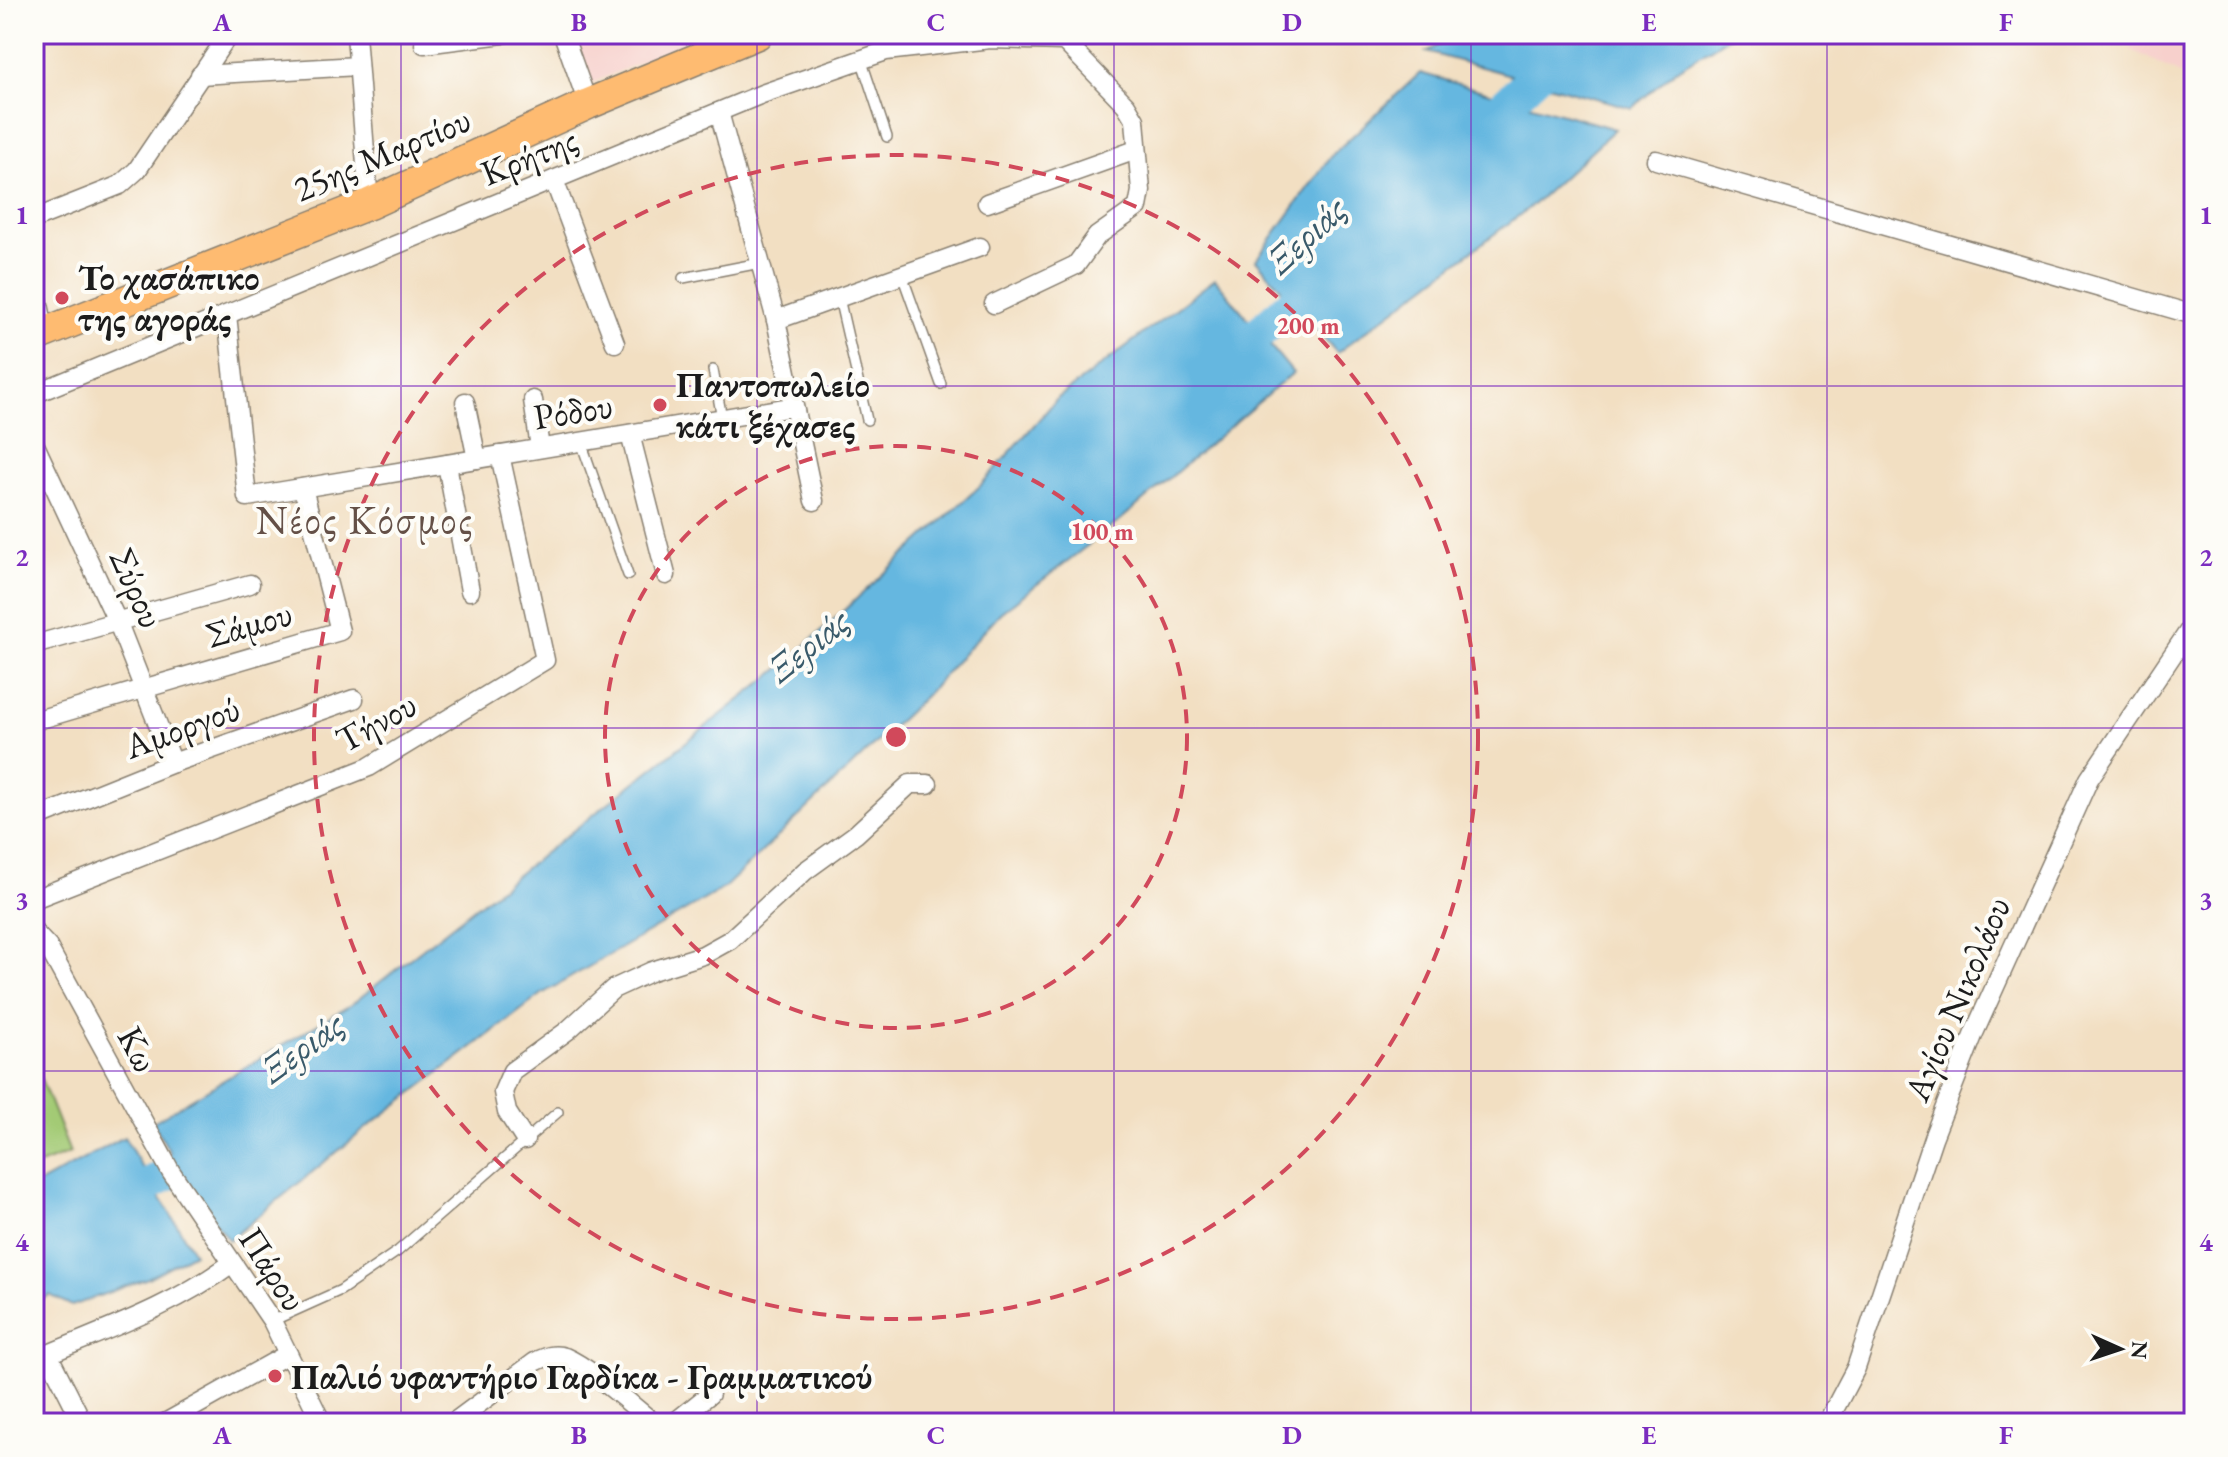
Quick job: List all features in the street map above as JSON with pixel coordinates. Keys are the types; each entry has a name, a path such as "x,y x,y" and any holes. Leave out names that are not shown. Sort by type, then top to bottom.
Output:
{"main road":[{"name":"25ης Μαρτίου","path":"39,335 369,204 588,104 757,34"}],"street":[{"path":"34,219 90,199 129,178 229,34"},
{"path":"356,34 369,204"},
{"path":"424,44 503,34"},
{"path":"563,34 588,104"},
{"name":"Κρήτης","path":"34,394 719,112 861,59 886,51 990,39 1074,42 1091,34"},
{"path":"994,304 1076,265 1097,236 1138,207 1141,191 1135,120 1126,105 1064,41"},
{"path":"200,75 358,66"},
{"path":"719,112 776,320 791,407 814,501"},
{"path":"987,203 1136,150"},
{"path":"1656,160 2194,315"},
{"path":"554,180 615,343"},
{"path":"776,320 980,247"},
{"path":"34,281 39,335"},
{"name":"Ρόδου","path":"227,315 247,497 791,407"},
{"path":"533,400 540,448"},
{"path":"465,402 477,459"},
{"path":"630,434 666,575"},
{"name":"Σύρου","path":"34,443 118,623 173,763"},
{"name":"Τήνου","path":"34,899 369,767 545,660 500,455"},
{"path":"447,464 470,591"},
{"name":"Σάμου","path":"34,721 340,631 303,488"},
{"path":"34,645 250,584"},
{"name":"Αγίου Νικολάου","path":"1827,1423 1856,1368 1933,1138 1974,1033 2089,779 2194,623"},
{"name":"Αμοργού","path":"34,819 173,763 354,699"},
{"path":"525,1140 507,1112 503,1092 512,1071 567,1031 613,989 652,971 703,955 730,940 805,871 856,834 910,784 928,784"},
{"name":"Κω","path":"34,932 48,947 137,1116 186,1197"},
{"name":"Πάρου","path":"186,1197 272,1321 322,1423"},
{"path":"83,1423 41,1357 167,1304 200,1287 232,1263"},
{"path":"165,1423 288,1354"},
{"path":"453,1423 549,1355 564,1356 583,1368 654,1423"},
{"path":"674,1423 710,1394"}],"lane":[{"path":"861,59 887,137"},
{"path":"683,278 760,263"},
{"path":"902,275 941,384"},
{"path":"839,298 867,420"},
{"path":"713,370 722,418"},
{"path":"581,442 628,575"},
{"path":"272,1321 341,1290 398,1251 558,1112"}],"shaded area":[{"path":"568,34 706,34 585,86"},
{"path":"2139,34 2194,34 2194,81 2130,49"}],"green space":[{"path":"34,1061 70,1153 34,1167"}],"water":[{"path":"1459,34 1733,34 1676,70 1632,108 1426,52"},
{"path":"1420,73 1615,129 1534,204 1337,353 1256,260 1331,156"},
{"path":"1215,279 1293,373 1118,522 1000,613 925,696 724,888 542,994 365,1129 229,1240 198,1203 153,1122 352,1004 783,666 980,486 1058,398"},
{"path":"124,1137 194,1253 148,1278 72,1306 50,1295 34,1303 34,1186"}],"waterway":[{"name":"Ξεριάς","path":"1478,130 1580,34"},
{"name":"Ξεριάς","path":"1225,363 1326,273"},
{"name":"Ξεριάς","path":"34,1244 202,1156"}],"place":[{"name":"Το χασάπικο της αγοράς","path":"62,298"},
{"name":"Παντοπωλείο κάτι ξέχασες","path":"660,405"},
{"name":"Παλιό υφαντήριο Γαρδίκα - Γραμματικού","path":"275,1376"}],"district":[{"name":"Νέος Κόσμος","path":"365,519"}]}
